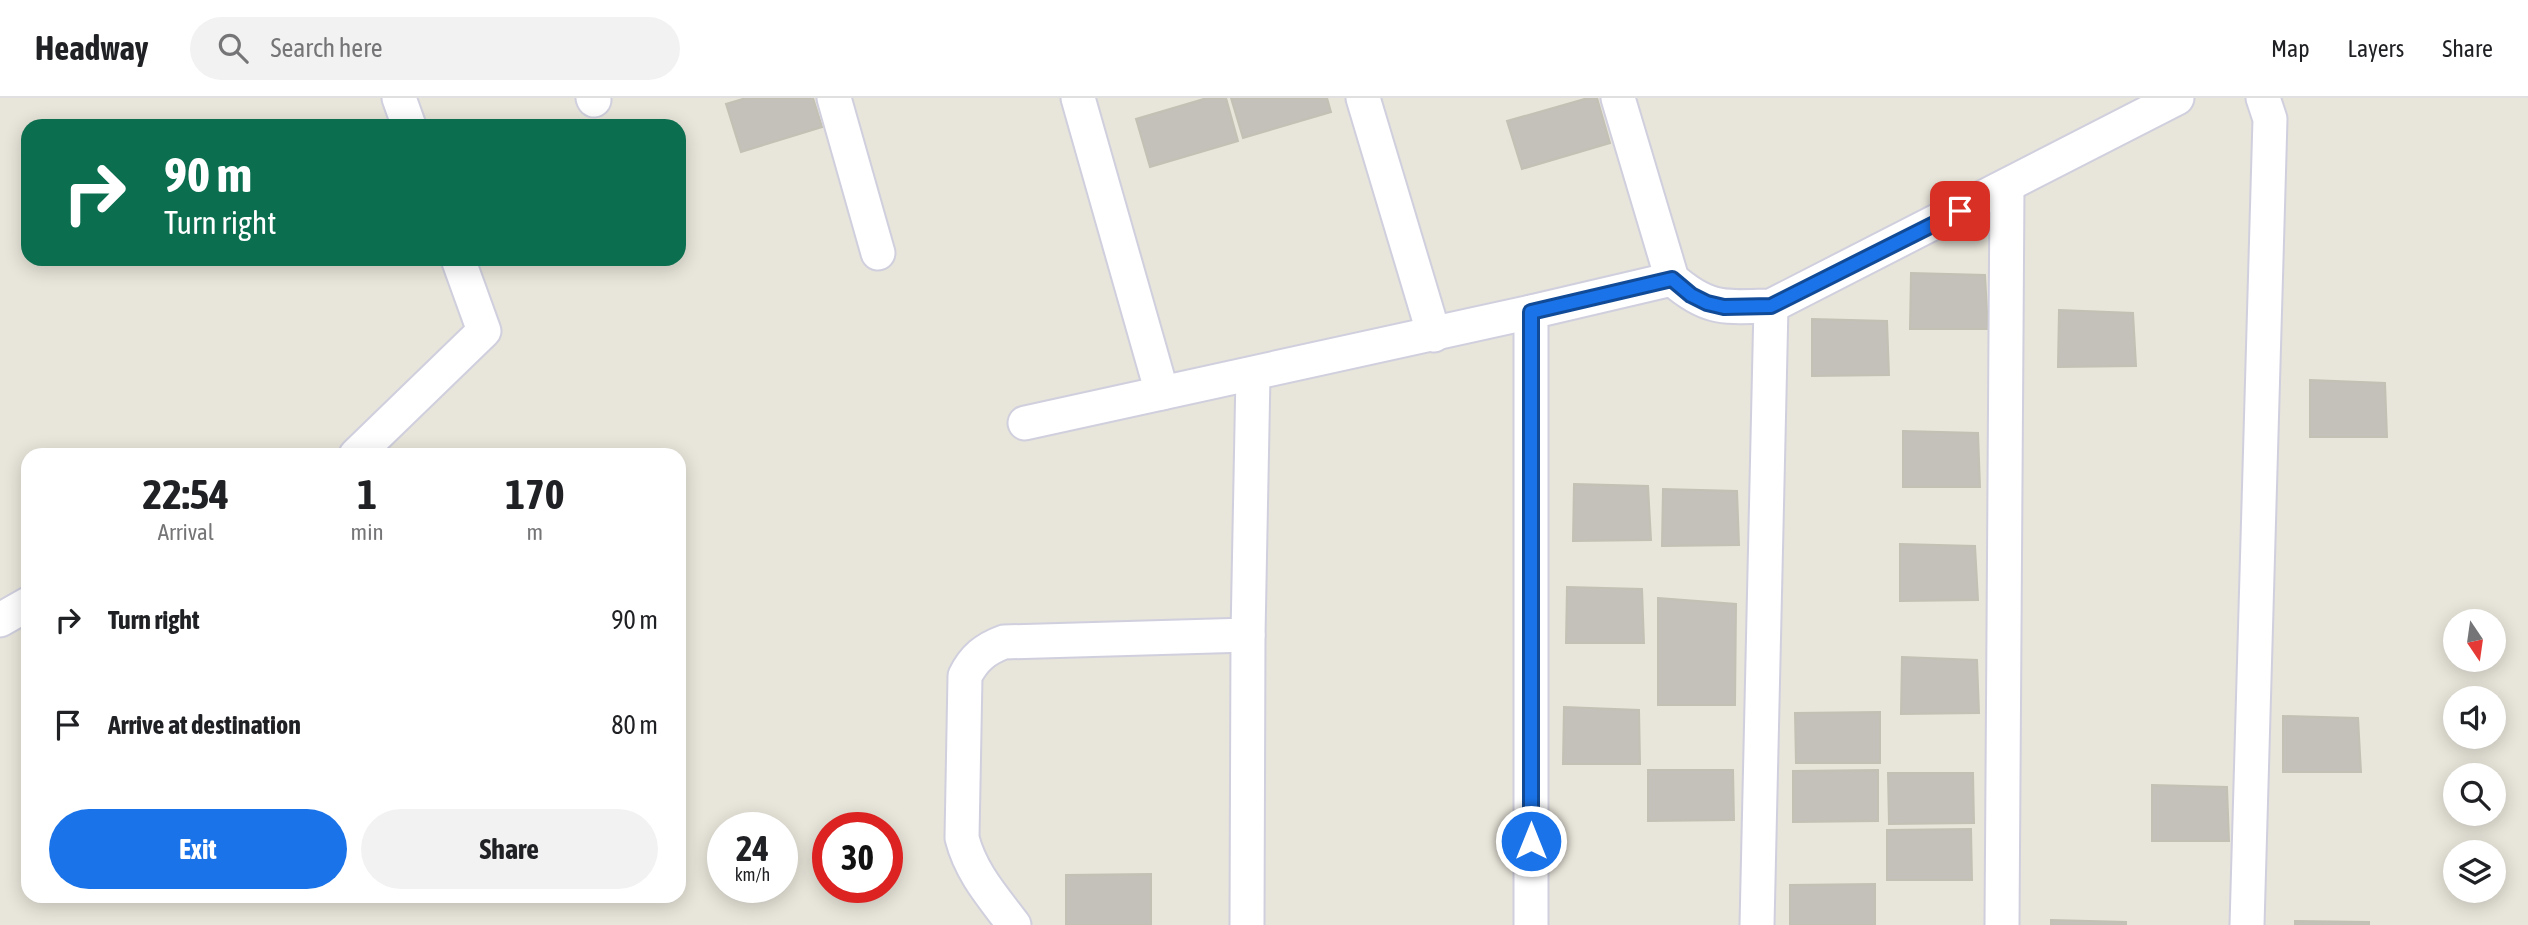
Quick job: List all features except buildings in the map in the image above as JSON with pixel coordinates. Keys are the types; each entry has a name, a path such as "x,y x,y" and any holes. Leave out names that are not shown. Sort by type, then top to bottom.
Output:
{"street":[{"path":"399,98 406,119"},
{"path":"834,98 877,253"},
{"path":"1078,98 1162,393"},
{"path":"1363,98 1434,335"},
{"path":"1618,98 1672,279 1691,295 1724,307 1771,306 2176,98"},
{"path":"2247,925 2270,119 2263,98"},
{"path":"2002,925 2007,187"},
{"path":"363,448 484,331 461,266"},
{"path":"1025,424 1434,335 1672,279"},
{"path":"1757,925 1771,306"},
{"path":"1531,312 1531,925"},
{"path":"1247,925 1248,635 1253,374"},
{"path":"0,620 21,608"},
{"path":"1014,925 977,877 967,857 962,838 965,676 972,663 986,649 1003,642 1248,635"}],"route":[{"path":"1531,841 1531,312 1672,279 1691,295 1707,303 1724,307 1771,306 1960,211"}]}
